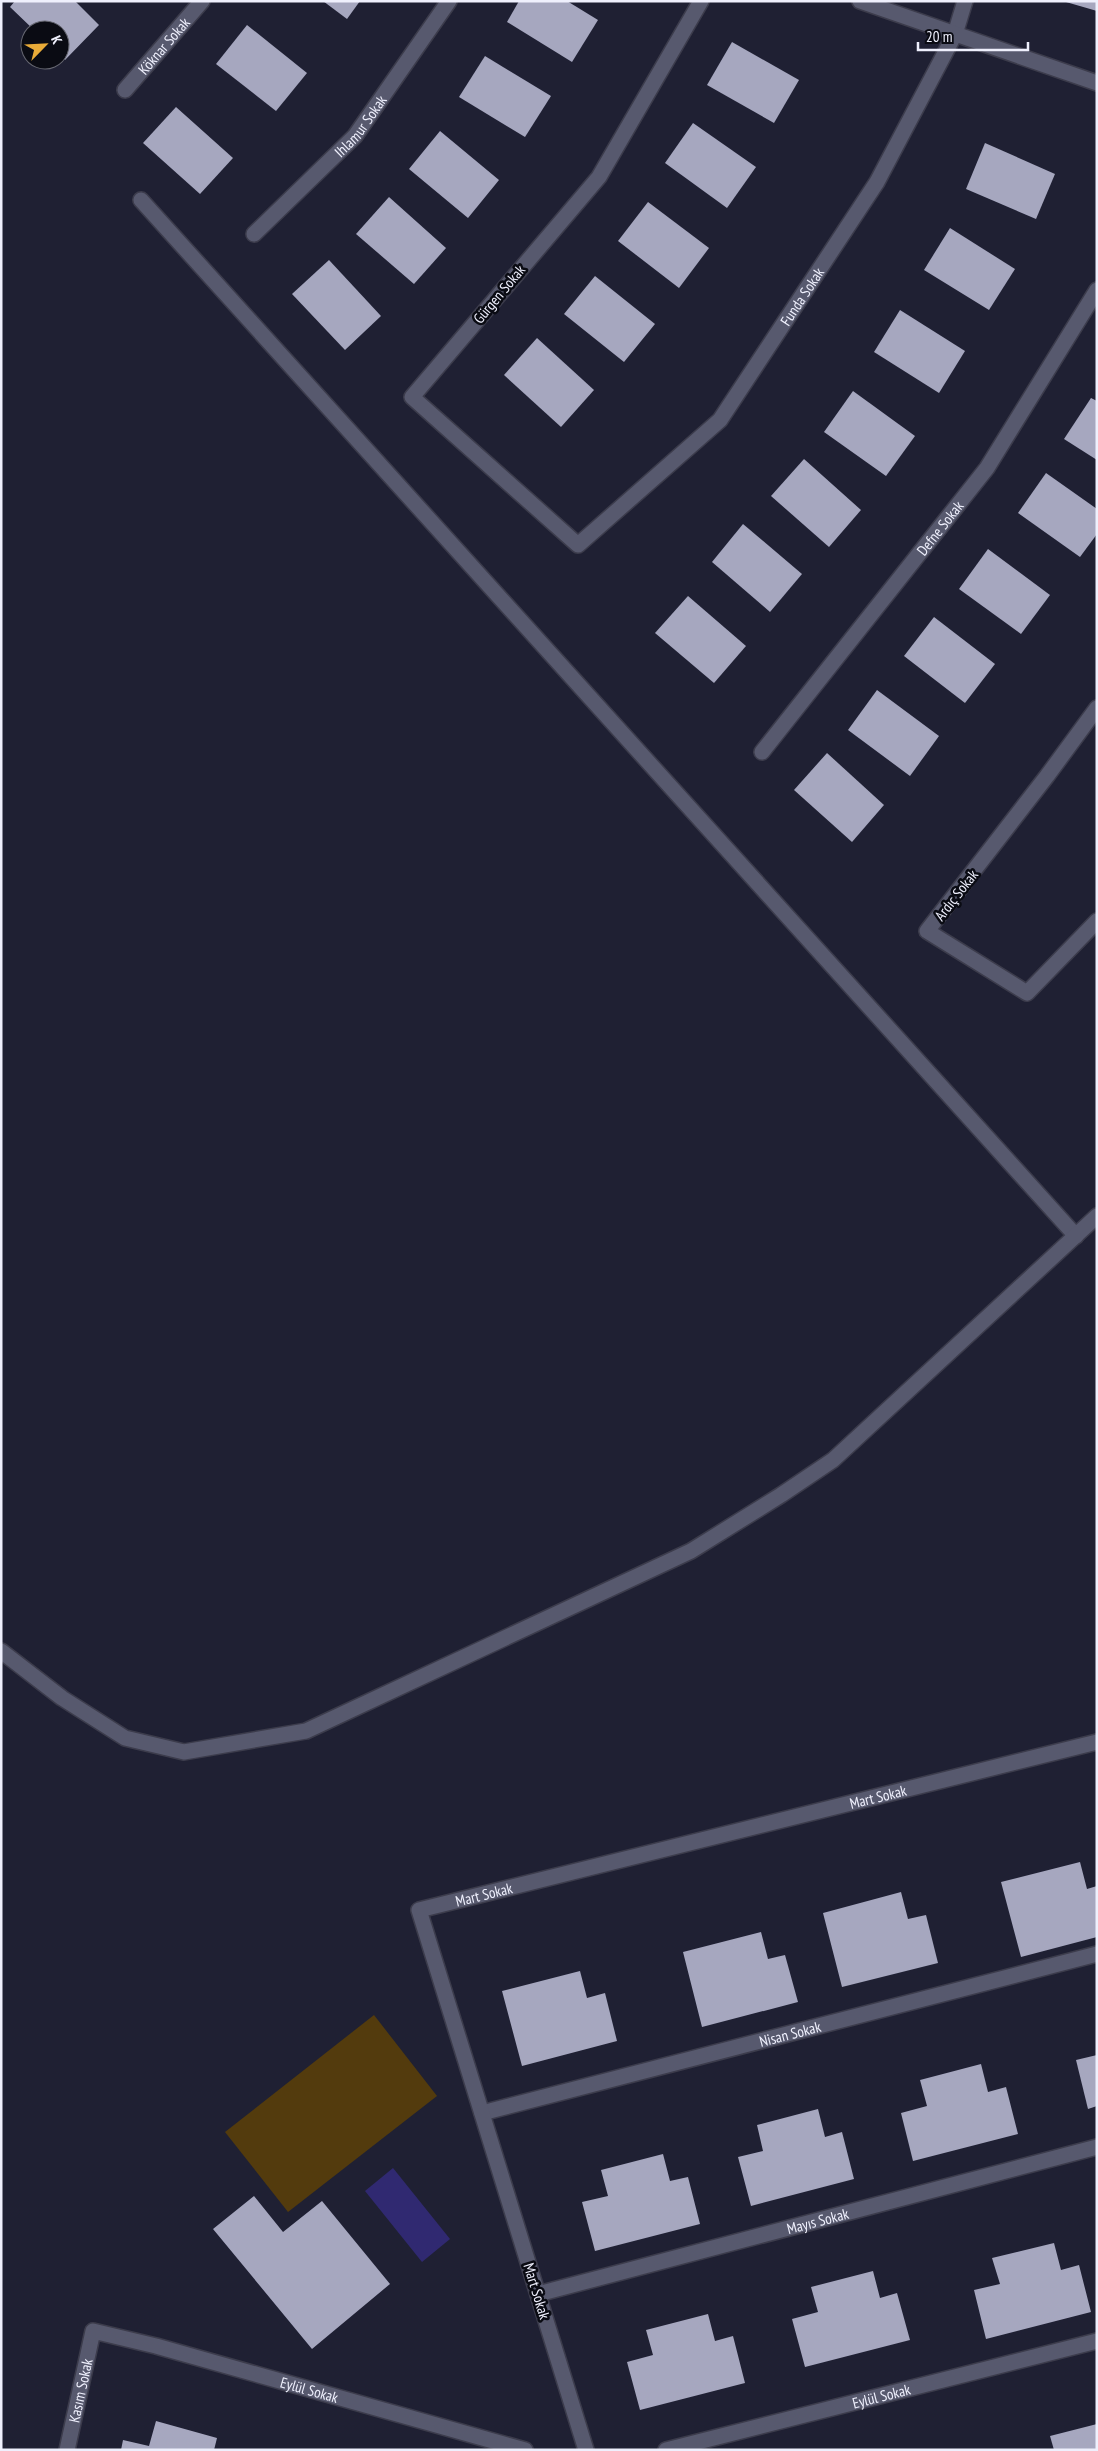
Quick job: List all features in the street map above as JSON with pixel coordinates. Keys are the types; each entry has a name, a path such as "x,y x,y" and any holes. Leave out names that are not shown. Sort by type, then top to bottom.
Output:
{"street":[{"name":"Köknar Sokak","path":"125,90 202,1"},
{"name":"Ihlamur Sokak","path":"254,234 355,136 449,1"},
{"name":"Gürgen Sokak","path":"578,545 412,398 599,177 701,1"},
{"path":"860,1 1097,83"},
{"name":"Funda Sokak","path":"578,545 720,420 877,182 955,34 964,1"},
{"path":"141,200 1076,1236"},
{"name":"Defne Sokak","path":"762,752 988,468 1097,290"},
{"name":"Ardıç Sokak","path":"1097,708 927,931 1027,993 1097,921"},
{"path":"1,1651 62,1698 125,1738 184,1752 306,1732 691,1551 780,1495 833,1460 1097,1216"},
{"name":"Mart Sokak","path":"586,2450 420,1910 1097,1742"},
{"name":"Nisan Sokak","path":"482,2113 1097,1954"},
{"name":"Mayıs Sokak","path":"538,2294 1097,2147"},
{"name":"Kasım Sokak","path":"67,2450 93,2331"},
{"name":"Eylül Sokak","path":"93,2331 156,2346 526,2450"},
{"name":"Eylül Sokak","path":"666,2450 1097,2342"}],"shaded area":[{"path":"374,2015 437,2096 288,2212 225,2132"},
{"path":"393,2168 450,2239 422,2262 365,2191"}],"building":[{"path":"15,1 75,1 99,25 70,55 70,20 24,20 10,7"},
{"path":"323,1 360,1 347,19"},
{"path":"519,1 567,1 598,20 572,62 507,22"},
{"path":"1097,1 1097,11 1066,2"},
{"path":"247,25 307,73 276,111 216,64"},
{"path":"732,42 799,80 774,123 707,85"},
{"path":"485,56 551,96 525,137 459,97"},
{"path":"176,107 233,158 200,194 143,143"},
{"path":"693,123 756,167 727,208 665,163"},
{"path":"440,131 499,180 468,218 409,169"},
{"path":"985,143 1055,174 1036,219 966,189"},
{"path":"389,197 446,248 414,284 356,234"},
{"path":"648,202 709,248 679,288 618,241"},
{"path":"950,228 1015,269 989,310 924,270"},
{"path":"329,260 381,316 345,350 292,294"},
{"path":"595,276 655,324 624,362 564,314"},
{"path":"900,310 965,351 939,393 874,352"},
{"path":"537,338 594,390 561,427 504,375"},
{"path":"853,391 915,436 886,476 824,432"},
{"path":"1091,398 1097,401 1097,460 1064,439"},
{"path":"804,459 861,510 829,547 771,496"},
{"path":"1046,473 1097,509 1097,534 1080,557 1018,513"},
{"path":"743,524 802,574 770,612 712,562"},
{"path":"988,549 1050,595 1021,634 959,589"},
{"path":"688,596 746,646 714,683 655,633"},
{"path":"934,617 995,664 965,703 904,656"},
{"path":"877,690 939,736 910,776 848,730"},
{"path":"827,753 884,805 852,842 794,790"},
{"path":"1080,1862 1087,1889 1097,1886 1097,1937 1021,1957 1001,1882"},
{"path":"901,1892 908,1919 926,1915 938,1963 842,1987 823,1913"},
{"path":"761,1932 768,1959 785,1955 798,2002 702,2027 683,1952"},
{"path":"580,1971 587,1998 605,1993 617,2041 522,2066 502,1991"},
{"path":"1097,2055 1097,2106 1088,2109 1076,2060"},
{"path":"981,2064 988,2092 1006,2087 1018,2134 913,2161 901,2113 927,2106 920,2080"},
{"path":"818,2109 825,2137 842,2132 854,2179 751,2206 738,2157 763,2151 757,2125"},
{"path":"663,2154 670,2181 688,2177 700,2224 595,2251 582,2202 608,2196 601,2170"},
{"path":"254,2196 283,2232 322,2201 390,2284 312,2349 213,2229"},
{"path":"1054,2243 1061,2270 1079,2265 1091,2312 986,2339 974,2290 1000,2284 992,2258"},
{"path":"873,2271 880,2298 897,2293 910,2340 805,2367 792,2319 818,2312 811,2287"},
{"path":"708,2314 715,2341 733,2336 745,2383 640,2410 627,2362 653,2355 646,2330"},
{"path":"156,2421 217,2438 214,2450 121,2450 123,2440 149,2446"},
{"path":"1097,2424 1097,2450 1054,2450 1050,2436"}]}
